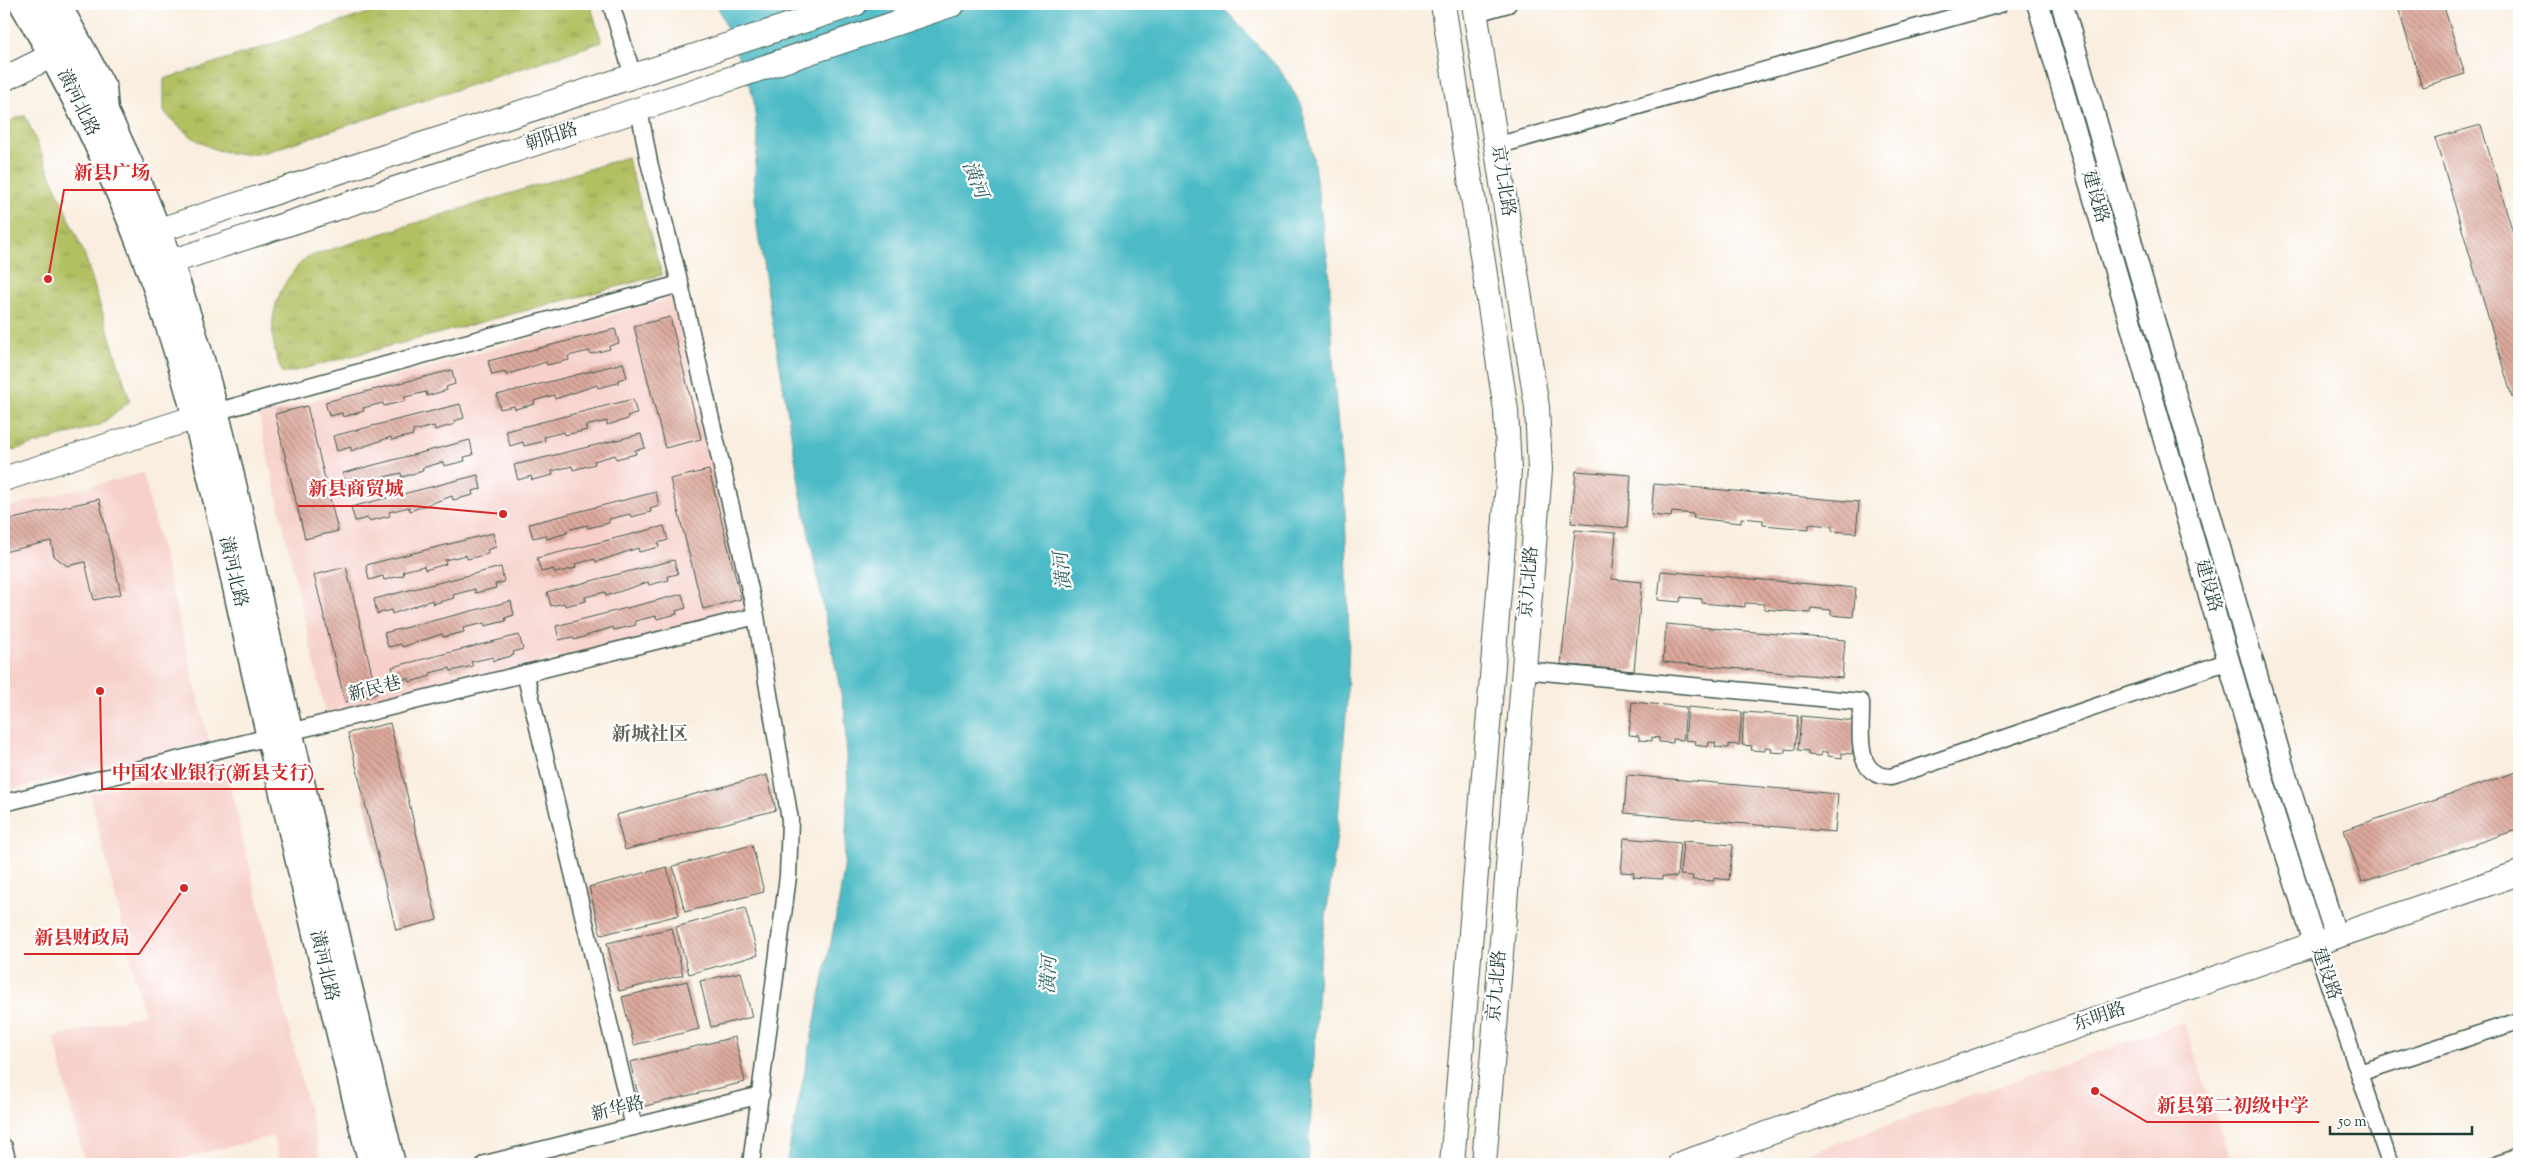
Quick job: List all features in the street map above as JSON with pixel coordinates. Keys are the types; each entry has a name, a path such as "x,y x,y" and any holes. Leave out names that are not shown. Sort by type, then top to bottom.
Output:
{"main road":[{"name":"潢河北路","path":"22,4 53,55 106,162 147,234"},
{"name":"潢河北路","path":"46,4 70,45 112,128 159,265 171,330 205,415 280,734 392,1164"},
{"name":"朝阳路","path":"147,234 855,4"},
{"name":"朝阳路","path":"159,265 640,109 953,4"},
{"name":"京九北路","path":"1443,4 1506,410 1509,470 1452,1164"},
{"name":"京九北路","path":"1475,8 1533,377 1540,438 1538,503 1484,1164"},
{"path":"4,79 53,55"},
{"path":"4,479 205,415"},
{"name":"潢河北路","path":"280,734 335,1018 372,1164"},
{"name":"东明路","path":"1680,1164 2519,872"}],"street":[{"path":"63,4 108,88 112,128"},
{"path":"611,4 633,76"},
{"path":"1475,8 1508,4"},
{"path":"1496,146 2000,4"},
{"name":"建设路","path":"2038,4 2229,661 2326,940"},
{"name":"建设路","path":"2062,4 2288,784 2359,1073 2390,1164"},
{"path":"640,109 649,162 680,284 756,616 790,820 788,876 751,1164"},
{"path":"205,415 680,284"},
{"name":"新民巷","path":"4,803 756,616"},
{"path":"1523,670 1861,702 1862,754 1867,768 1878,777 1891,777 2229,661"},
{"path":"525,674 634,1127"},
{"path":"2359,1073 2519,1021"},
{"name":"新华路","path":"485,1164 761,1095"},
{"path":"4,1147 8,1164"},
{"path":"2498,1164 2519,1157"}],"shaded area":[{"path":"672,298 749,613 325,712 259,416"},
{"path":"143,473 209,741 4,791 4,508"},
{"path":"224,761 322,1164 280,1164 273,1136 159,1164 85,1164 54,1037 144,1014 90,794"},
{"path":"2184,1022 2232,1164 1785,1164 1784,1161"}],"green space":[{"path":"396,4 590,4 602,42 266,152 235,154 209,147 187,133 164,112 164,79"},
{"path":"25,115 85,256 130,401 100,425 4,453 4,123"},
{"path":"627,157 662,275 283,374 273,342 274,311 286,282 307,257"}],"water":[{"name":"潢河","path":"717,4 1220,4 1280,70 1301,104 1313,158 1329,269 1334,380 1345,508 1349,637 1347,701 1337,835 1319,968 1308,1164 786,1164 838,907 844,868 848,791 845,714 801,495 757,227 754,183 758,141 753,95"}],"building":[{"path":"2397,4 2443,4 2465,74 2422,87"},
{"path":"2481,125 2519,253 2519,395 2512,397 2435,138"},
{"path":"670,317 701,439 665,448 634,326"},
{"path":"615,329 619,343 609,346 610,349 590,354 589,351 568,356 569,360 547,365 546,362 506,375 506,372 492,375 488,361"},
{"path":"623,363 627,377 618,380 618,383 598,388 597,385 555,399 554,395 534,401 535,404 515,409 514,406 500,409 497,395"},
{"path":"452,370 455,384 446,387 447,390 427,396 426,392 405,397 405,401 384,406 383,403 363,408 364,411 343,417 342,413 329,416 325,402"},
{"path":"633,399 637,414 627,416 628,419 607,425 607,421 585,426 587,430 565,435 564,432 544,437 545,441 524,446 523,442 510,446 506,431"},
{"path":"460,404 464,418 454,421 455,424 435,430 434,426 413,431 413,435 392,440 391,437 351,451 351,447 337,451 333,436"},
{"path":"307,406 338,531 305,539 275,414"},
{"path":"641,434 645,448 635,450 636,454 616,459 615,455 594,461 595,464 573,470 572,466 552,471 553,475 532,480 531,476 518,480 514,465"},
{"path":"470,440 473,455 464,457 465,461 444,466 443,462 422,468 423,471 402,477 401,473 380,478 381,482 361,487 360,483 346,487 343,473"},
{"path":"709,470 741,599 703,609 670,479"},
{"path":"1576,471 1631,475 1627,528 1571,523"},
{"path":"478,475 481,489 472,491 473,495 453,500 452,496 410,511 409,507 389,512 390,516 369,521 368,518 355,521 351,507"},
{"path":"1654,484 1859,502 1856,533 1832,531 1832,526 1809,524 1809,529 1763,525 1763,520 1741,518 1741,523 1693,518 1694,514 1672,512 1671,517 1651,515"},
{"path":"656,492 659,506 650,509 651,512 631,517 630,514 609,519 609,523 588,528 587,525 567,530 567,533 547,539 546,535 533,538 529,524"},
{"path":"99,499 121,594 94,600 85,562 67,566 54,556 51,541 4,552 4,521"},
{"path":"664,526 668,540 658,543 659,547 639,552 638,548 596,562 595,559 575,564 576,568 555,573 554,569 541,572 537,558"},
{"path":"1575,530 1616,533 1612,579 1642,582 1634,671 1561,664"},
{"path":"493,533 496,547 487,550 488,554 467,559 466,555 445,560 446,564 425,570 424,566 403,571 404,575 384,580 383,576 369,580 366,565"},
{"path":"674,560 678,574 668,576 669,580 649,585 648,582 606,596 605,592 585,597 586,601 565,606 564,603 551,606 547,592"},
{"path":"346,567 377,694 345,702 314,575"},
{"path":"501,567 504,582 495,584 496,588 475,593 475,589 453,595 454,598 433,604 432,600 392,614 391,610 377,614 374,599"},
{"path":"1661,571 1856,588 1853,617 1831,615 1831,610 1811,608 1810,613 1764,609 1764,604 1745,603 1745,607 1702,603 1702,599 1681,597 1680,602 1658,600"},
{"path":"682,594 686,608 676,611 677,614 657,619 656,616 635,621 636,625 614,630 613,627 574,640 573,637 559,640 556,626"},
{"path":"511,601 514,615 505,618 506,621 485,626 485,623 463,628 464,632 443,637 442,634 402,647 401,644 388,647 384,633"},
{"path":"1666,624 1845,640 1842,678 1663,662"},
{"path":"519,635 523,649 513,652 514,655 493,661 493,657 471,662 473,666 451,671 450,668 430,673 431,676 410,682 409,678 396,681 392,667"},
{"path":"1632,702 1686,707 1683,740 1673,739 1673,743 1659,742 1659,738 1652,737 1652,741 1639,740 1639,736 1629,735"},
{"path":"1688,707 1742,712 1739,745 1729,744 1729,748 1715,747 1716,743 1709,742 1708,747 1695,745 1696,741 1685,740"},
{"path":"1744,712 1798,716 1795,750 1785,749 1785,753 1771,752 1772,748 1765,747 1765,751 1751,750 1752,746 1742,745"},
{"path":"1801,716 1855,721 1852,754 1842,753 1842,758 1828,756 1828,752 1822,752 1821,756 1808,755 1808,751 1798,750"},
{"path":"390,723 437,920 396,930 348,733"},
{"path":"2519,771 2519,829 2362,882 2344,830"},
{"path":"767,775 776,810 625,850 616,815"},
{"path":"1627,775 1838,794 1835,832 1624,813"},
{"path":"1624,838 1680,843 1677,877 1662,876 1662,879 1633,877 1634,873 1621,872"},
{"path":"1683,841 1733,845 1729,880 1714,878 1714,881 1692,880 1693,876 1680,875"},
{"path":"752,845 764,892 685,912 673,866"},
{"path":"667,867 679,915 601,935 589,887"},
{"path":"745,908 758,955 689,974 676,927"},
{"path":"672,928 683,975 619,991 607,943"},
{"path":"741,972 752,1017 711,1027 700,981"},
{"path":"687,981 699,1029 634,1045 622,997"},
{"path":"735,1037 745,1082 641,1107 630,1062"}],"place":[{"name":"新县广场","path":"48,279"},
{"name":"新县商贸城","path":"503,514"},
{"name":"中国农业银行(新县支行)","path":"100,691"},
{"name":"新县财政局","path":"184,888"},
{"name":"新县第二初级中学","path":"2095,1091"}],"district":[{"name":"新城社区","path":"650,735"}]}
